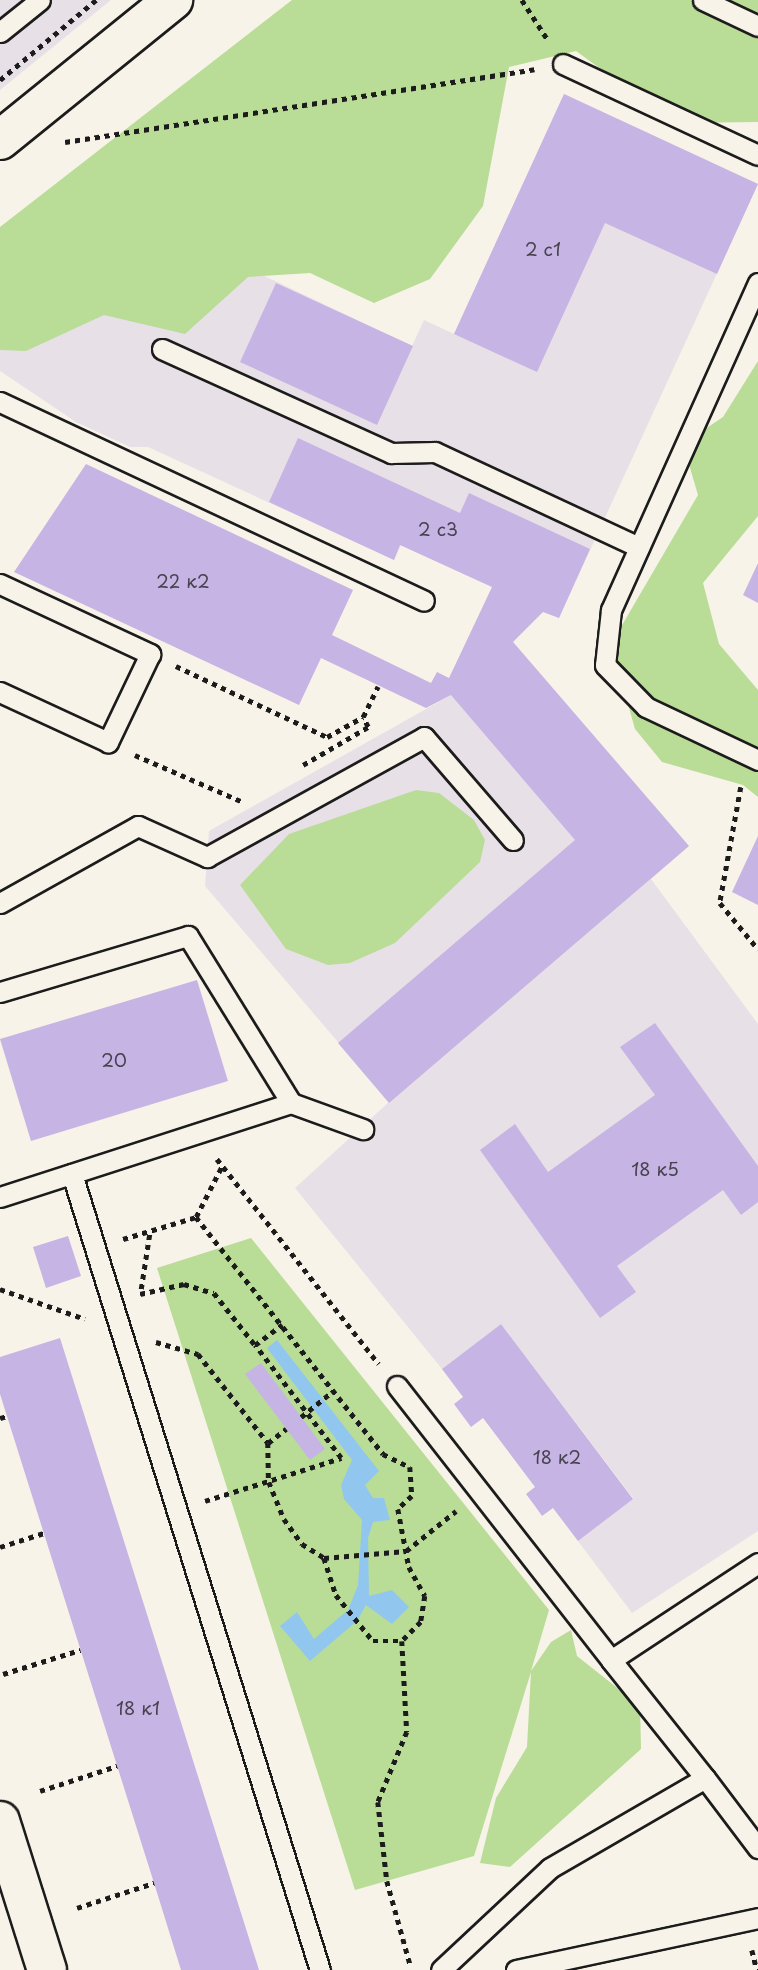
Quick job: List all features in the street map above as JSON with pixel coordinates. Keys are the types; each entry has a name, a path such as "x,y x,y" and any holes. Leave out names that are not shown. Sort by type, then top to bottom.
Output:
{"street":[{"path":"0,139 173,0"},
{"path":"0,1821 47,1970"}],"lane":[{"path":"0,32 40,0"},
{"path":"703,0 758,26"},
{"path":"563,64 758,155"},
{"path":"752,758 646,706 605,665 611,610 758,283"},
{"path":"162,349 391,453 435,452 639,547"},
{"path":"0,402 424,601"},
{"path":"0,584 150,654 108,742 0,692"},
{"path":"0,902 138,826 207,857 424,737 513,840"},
{"path":"0,992 188,936 291,1103"},
{"path":"0,1198 291,1103 363,1129"},
{"path":"72,1174 320,1970"},
{"path":"397,1386 758,1848"},
{"path":"611,1660 758,1563"},
{"path":"441,1970 550,1868 705,1778"},
{"path":"516,1970 758,1918"}],"path":[{"path":"0,80 96,0"},
{"path":"65,142 563,64 522,0"},
{"path":"150,654 327,737 363,717 378,686"},
{"path":"297,769 368,727 363,717"},
{"path":"108,742 238,803 250,796"},
{"path":"752,758 720,903 758,948"},
{"path":"197,1134 397,1386"},
{"path":"95,1247 196,1217 222,1166"},
{"path":"0,1289 121,1332 198,1354 268,1443 269,1482 290,1527 324,1558 327,1577 348,1610 373,1641 402,1641 421,1622 425,1596 406,1551 398,1509 412,1496 410,1467 383,1454 196,1217"},
{"path":"121,1332 141,1293 150,1231"},
{"path":"141,1293 184,1284 215,1293 341,1458 176,1509"},
{"path":"256,1345 282,1325"},
{"path":"301,1417 333,1391"},
{"path":"0,1418 7,1416"},
{"path":"268,1443 286,1429"},
{"path":"324,1558 406,1551 479,1492"},
{"path":"0,1547 44,1533"},
{"path":"402,1641 407,1732 378,1802 387,1881 412,1970"},
{"path":"3,1674 80,1650"},
{"path":"40,1791 117,1766"},
{"path":"76,1908 153,1883"}],"shaded area":[{"path":"0,0 111,0 0,90"},
{"path":"564,94 758,184 559,618 401,545 394,560 148,447 130,447 76,422 0,371 0,319 197,244 412,346 424,320 454,334"},
{"path":"513,642 689,846 651,879 758,1024 758,1531 632,1613 578,1541 633,1498 501,1324 442,1369 295,1188 389,1102 205,886 209,831 451,695"}],"green space":[{"path":"292,0 758,0 758,122 675,123 576,51 509,67 483,206 430,279 374,303 310,273 248,277 185,334 104,315 26,351 0,350 0,227"},
{"path":"758,361 758,516 703,583 719,644 758,690 758,797 743,785 662,762 635,729 611,644 698,495 683,444 723,417"},
{"path":"416,790 439,793 474,820 485,840 480,862 395,943 350,963 328,965 286,949 240,885 289,834"},
{"path":"251,1238 549,1610 531,1671 551,1642 571,1630 577,1656 640,1706 641,1749 510,1867 480,1863 496,1798 527,1747 531,1672 474,1856 355,1890 157,1268"}],"water":[{"path":"277,1340 379,1471 365,1485 373,1498 384,1498 390,1520 373,1522 368,1538 369,1596 392,1590 409,1607 392,1624 366,1605 357,1621 310,1661 280,1626 297,1612 314,1639 348,1610 358,1585 362,1520 344,1499 341,1485 352,1460 267,1348"}],"building":[{"path":"564,94 758,184 717,274 605,223 537,372 454,334"},
{"path":"276,283 413,346 377,425 240,362"},
{"path":"298,438 460,513 469,493 590,549 559,618 543,612 513,642 689,846 389,1103 338,1043 575,840 451,695 426,708 321,658 299,705 14,572 86,464 353,590 332,635 431,683 437,672 449,678 492,587 400,545 394,560 269,502"},
{"path":"758,563 758,603 743,595"},
{"path":"758,836 758,905 732,892"},
{"path":"197,980 228,1081 31,1141 0,1039"},
{"path":"655,1023 758,1166 758,1202 741,1215 723,1190 617,1266 636,1292 600,1318 480,1150 515,1124 548,1172 655,1095 620,1047"},
{"path":"68,1236 81,1276 46,1288 33,1247"},
{"path":"501,1324 633,1499 578,1541 553,1508 542,1516 526,1494 535,1487 483,1418 471,1427 454,1404 463,1397 442,1369"},
{"path":"60,1338 259,1970 181,1970 0,1394 0,1357"},
{"path":"261,1363 325,1449 310,1460 245,1374"}]}
